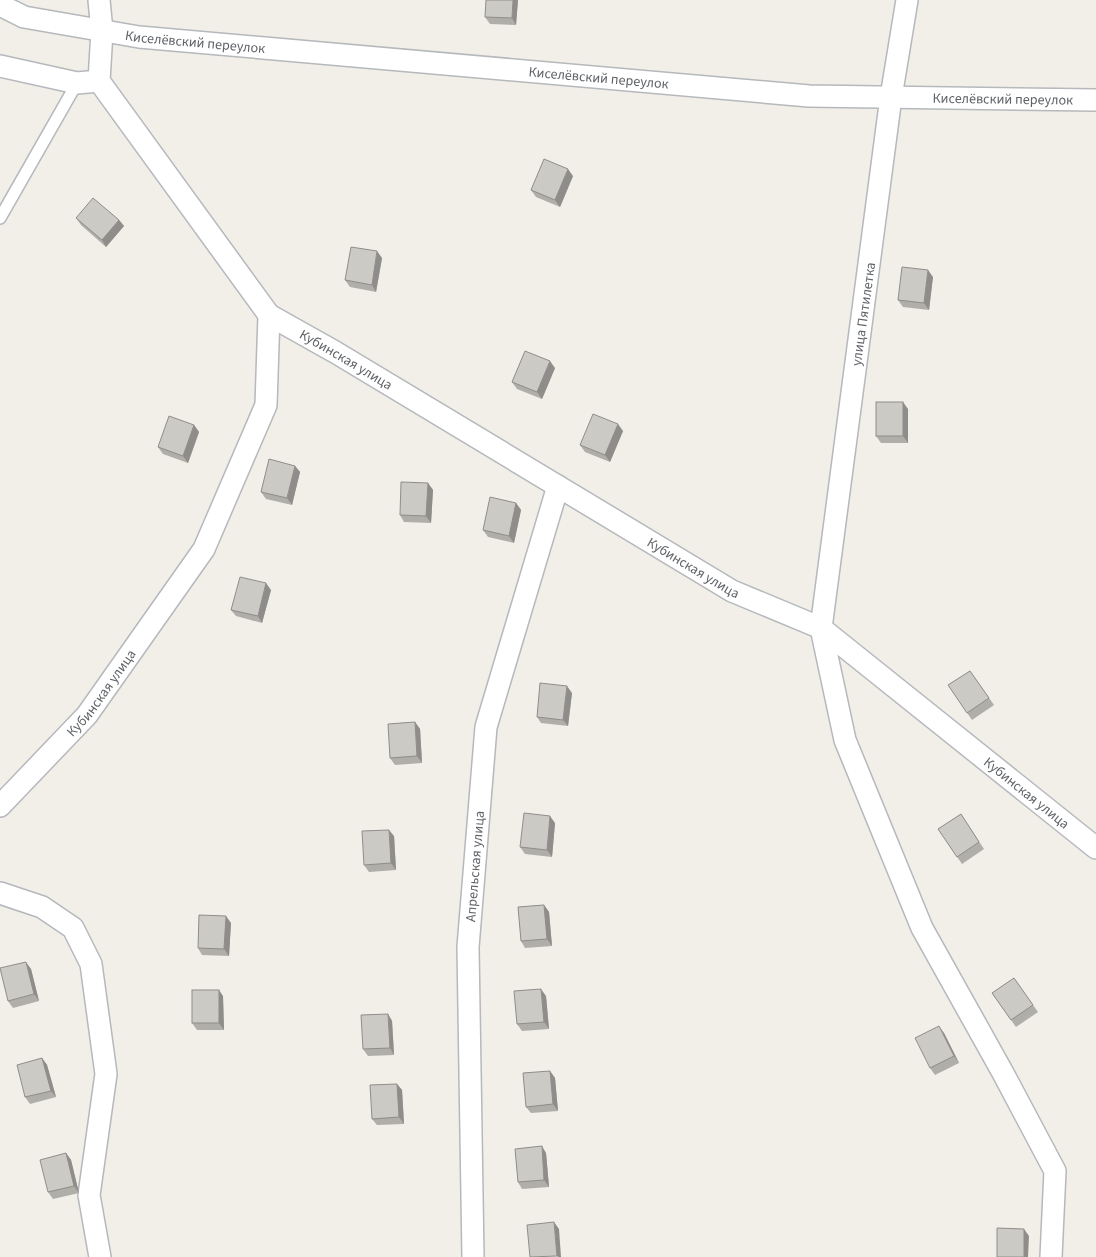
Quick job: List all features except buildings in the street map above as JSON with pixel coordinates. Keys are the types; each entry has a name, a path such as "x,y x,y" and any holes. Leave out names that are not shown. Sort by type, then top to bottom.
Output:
{"street":[{"path":"0,66 77,83 100,82 102,30 99,0"},
{"name":"улица Пятилетка","path":"907,0 892,97 821,628 845,740 922,928 1056,1171 1051,1257"},
{"name":"Киселёвский переулок","path":"0,5 24,17 139,37 800,95 1096,100"},
{"name":"Кубинская улица","path":"100,82 269,315 335,352 732,591 821,628 1096,848"},
{"name":"Кубинская улица","path":"0,806 87,715 204,549 266,405 269,315"},
{"name":"Апрельская улица","path":"473,1257 468,947 486,728 558,486"},
{"path":"0,893 42,907 72,928 90,964 106,1074 89,1195 100,1257"}],"lane":[{"path":"0,218 77,83"}]}
